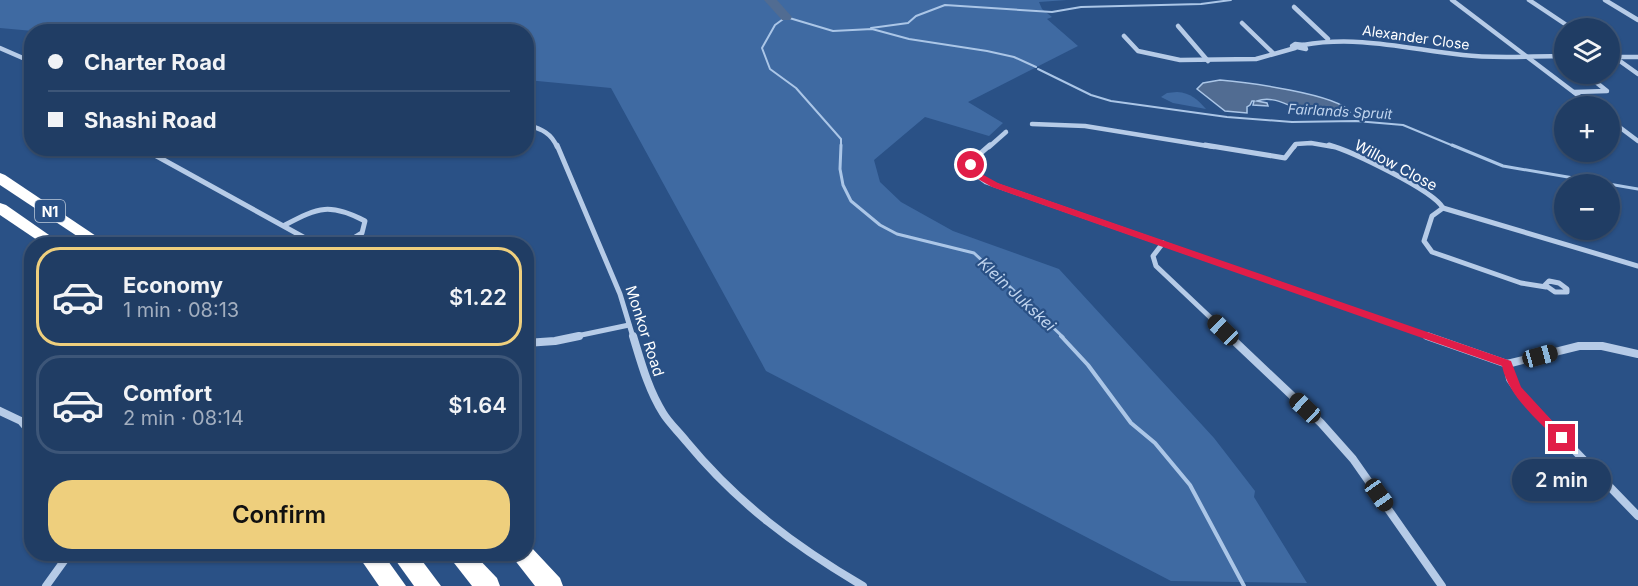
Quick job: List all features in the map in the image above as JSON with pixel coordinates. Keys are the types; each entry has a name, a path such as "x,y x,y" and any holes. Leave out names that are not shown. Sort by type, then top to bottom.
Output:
{"highway":[{"name":"N1","path":"0,178 89,237"},
{"name":"N1","path":"0,208 44,237"},
{"path":"374,561 394,586"},
{"path":"408,561 429,586"},
{"path":"465,561 488,586"},
{"path":"528,561 551,586"}],"street":[{"path":"1452,0 1578,96"},
{"path":"1529,0 1556,18"},
{"path":"1605,0 1638,20"},
{"path":"1294,8 1329,39"},
{"path":"1124,36 1133,48 1144,54 1180,60 1249,60 1273,53 1242,23"},
{"path":"1178,26 1208,61"},
{"name":"Alexander Close","path":"1273,53 1295,48 1306,49 1303,45 1329,39 1367,39 1466,56 1554,56"},
{"path":"0,48 24,58"},
{"path":"1620,56 1638,57"},
{"path":"1620,62 1638,74"},
{"path":"1573,92 1607,91 1598,84"},
{"name":"Willow Close","path":"1032,124 1085,126 1285,158 1296,144 1317,144 1339,149 1369,162 1433,198 1443,208 1638,266"},
{"name":"Monkor Road","path":"534,127 545,131 554,139 620,294 647,382 663,413 712,472 780,534 808,554 863,586"},
{"path":"1620,128 1638,141"},
{"path":"1006,132 974,159 971,165 974,173 986,182 1507,364 1579,346 1602,346 1638,354"},
{"path":"157,156 305,237"},
{"path":"285,225 315,210 342,208 365,221 360,235 356,237"},
{"path":"1443,208 1432,216 1424,241 1432,252 1521,283 1546,287"},
{"path":"1163,243 1153,256 1156,266 1338,441 1442,586"},
{"path":"534,342 555,341 629,325"},
{"path":"1507,364 1510,379 1521,395 1638,516"},
{"path":"0,411 24,425"},
{"path":"46,586 64,561"}],"shaded area":[{"path":"0,0 1067,0 1039,2 1042,9 1052,17 1047,19 1078,46 968,102 1003,123 989,136 925,117 874,160 880,182 901,202 953,231 1059,269 1214,438 1255,491 1254,497 1307,583 1171,581 766,371 611,88 534,81 534,24 24,24 24,30 0,28"},
{"path":"1177,92 1193,97 1206,109 1173,103 1161,97 1167,93"}],"water":[{"path":"1220,80 1310,94 1342,106 1350,112 1315,115 1278,101 1264,99 1257,101 1267,103 1268,106 1253,105 1254,101 1252,101 1247,107 1247,113 1225,111 1197,89 1203,83"}],"waterway":[{"name":"Klein Jukskei","path":"770,0 786,17"},
{"path":"871,28 908,23 916,16 945,5 1052,12 1081,7 1201,4 1231,0"},
{"name":"Fairlands Spruit","path":"841,145 841,139 796,88 770,69 762,48 775,25 786,17 833,31 872,29 909,39 987,51 1014,57 1036,67"},
{"name":"Fairlands Spruit","path":"1038,69 1091,95 1111,101 1227,117 1292,122 1356,121 1403,125 1456,147"},
{"name":"Klein Jukskei","path":"841,145 840,169 843,185 851,201 880,225 897,234 974,253 1063,337"},
{"name":"Fairlands Spruit","path":"1452,145 1503,166 1638,189"},
{"name":"Klein Jukskei","path":"1061,336 1088,365 1131,423 1155,443 1190,485 1244,586"}],"route":[{"path":"971,165 974,173 986,182 1507,364 1510,379 1517,390 1562,438"}]}
